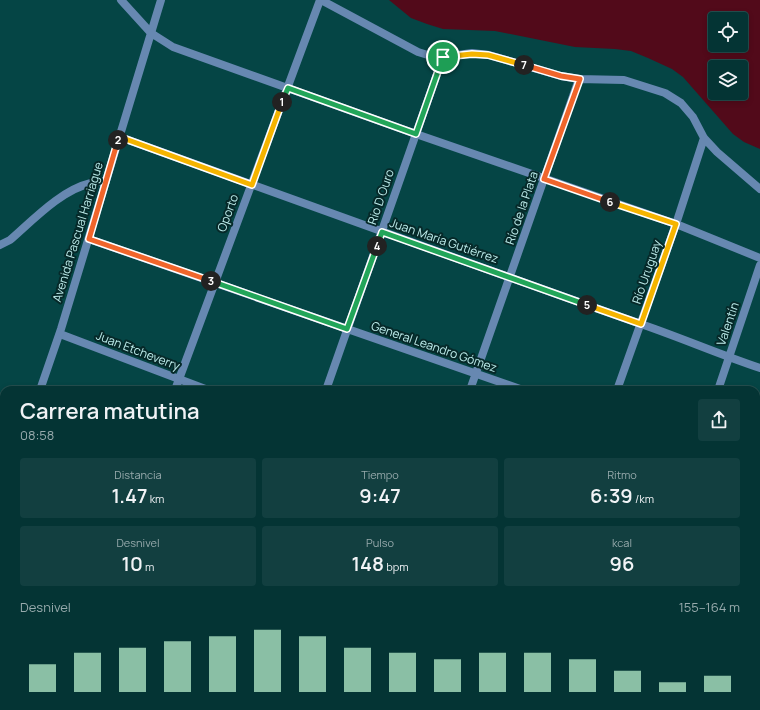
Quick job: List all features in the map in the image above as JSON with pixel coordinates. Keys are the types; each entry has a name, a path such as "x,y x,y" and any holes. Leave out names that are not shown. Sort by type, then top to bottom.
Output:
{"street":[{"path":"121,0 151,34 173,48 676,224 760,258"},
{"name":"Avenida Pascual Harriague","path":"41,386 60,334 161,0"},
{"path":"320,0 418,52 431,56 443,57 472,54 488,55 561,76 580,79 624,80 665,93 681,103 693,117 704,138 717,152 760,190"},
{"name":"Oporto","path":"177,386 320,0"},
{"name":"Rio D Ouro","path":"327,386 443,57"},
{"name":"Río de la Plata","path":"472,386 580,79"},
{"name":"Juan María Gutiérrez","path":"120,137 760,368"},
{"name":"Río Uruguay","path":"618,386 676,224 704,138"},
{"path":"0,245 10,240 61,197 77,188 91,183 106,181"},
{"name":"General Leandro Gómez","path":"89,239 511,386"},
{"name":"Valentín","path":"719,386 760,265"},
{"name":"Juan Etcheverry","path":"60,334 196,386"}],"shaded area":[{"path":"389,0 760,0 760,149 744,142 733,134 683,77 672,69 631,51 575,47 495,31 443,29 411,18"}],"route":[{"path":"472,54 488,55 561,76 580,79 544,179 676,224 641,324 382,232 347,329 89,239 120,137 252,185 288,88 416,134 443,57 472,54"}]}
